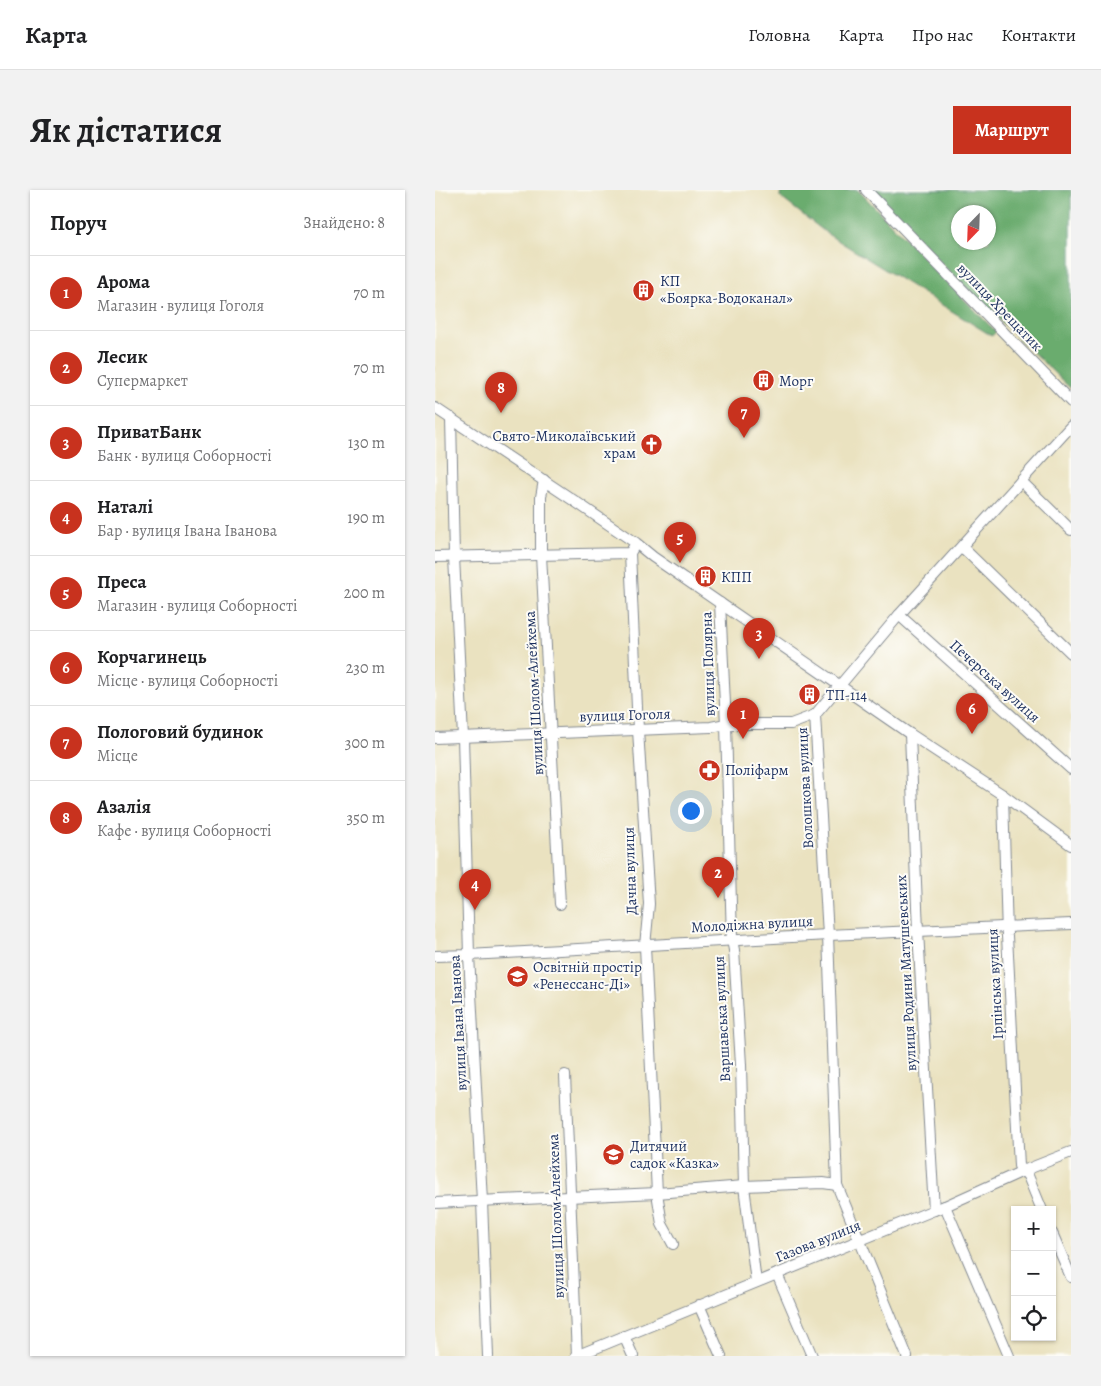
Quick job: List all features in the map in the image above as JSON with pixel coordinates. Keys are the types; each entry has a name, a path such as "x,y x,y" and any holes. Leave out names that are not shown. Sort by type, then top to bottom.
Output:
{"street":[{"name":"вулиця Хрещатик","path":"866,190 1071,402"},
{"path":"435,408 636,543 653,557 910,734 1003,795 1071,845"},
{"name":"вулиця Івана Іванова","path":"451,418 454,556 463,737 469,955 488,1356"},
{"name":"Волошкова вулиця","path":"907,1356 837,1185 828,935 815,714 899,615 1071,426"},
{"name":"вулиця Шолом-Алейхема","path":"544,480 541,498 541,555 561,904"},
{"path":"1021,481 1071,530"},
{"path":"435,557 630,553 636,543"},
{"path":"962,547 1071,653"},
{"name":"Дачна вулиця","path":"630,553 638,730 649,904 645,946 657,1193 662,1224 673,1244"},
{"name":"вулиця Полярна","path":"721,603 726,724"},
{"name":"Печерська вулиця","path":"899,615 1071,769"},
{"name":"вулиця Гоголя","path":"435,738 711,727 726,724 791,724 815,714"},
{"name":"Варшавська вулиця","path":"726,724 732,940 741,1065 744,1186 756,1282"},
{"name":"вулиця Родини Матушевських","path":"910,734 934,1210"},
{"name":"Ірпінська вулиця","path":"1003,795 1007,927 1019,1166 1028,1176 1041,1206"},
{"name":"Молодіжна вулиця","path":"435,956 1071,924"},
{"name":"вулиця Шолом-Алейхема","path":"565,1074 576,1356"},
{"name":"Газова вулиця","path":"576,1356 945,1206 1071,1152"},
{"path":"435,1203 657,1193 823,1182 837,1185"},
{"path":"945,1206 1009,1356"},
{"path":"1056,1242 1071,1277"},
{"path":"777,1274 812,1356"},
{"path":"699,1306 721,1356"},
{"path":"624,1336 633,1356"}],"green space":[{"path":"781,190 858,190 996,332 992,336 829,235 780,197"},
{"path":"869,190 1071,190 1071,389 897,221"}],"place":[{"name":"КП «Боярка-Водоканал»","path":"644,290"},
{"name":"Морг","path":"763,381"},
{"name":"Азалія","path":"501,413"},
{"name":"Пологовий будинок","path":"744,438"},
{"name":"Свято-Миколаївський храм","path":"652,445"},
{"name":"Преса","path":"680,563"},
{"name":"КПП","path":"705,577"},
{"name":"ПриватБанк","path":"759,659"},
{"name":"ТП-114","path":"810,695"},
{"name":"Корчагинець","path":"972,734"},
{"name":"Арома","path":"743,739"},
{"name":"Поліфарм","path":"709,770"},
{"name":"Лесик","path":"718,898"},
{"name":"Наталі","path":"475,910"},
{"name":"Освітній простір «Ренессанс-Ді»","path":"517,976"},
{"name":"Дитячий садок «Казка»","path":"614,1155"}]}
